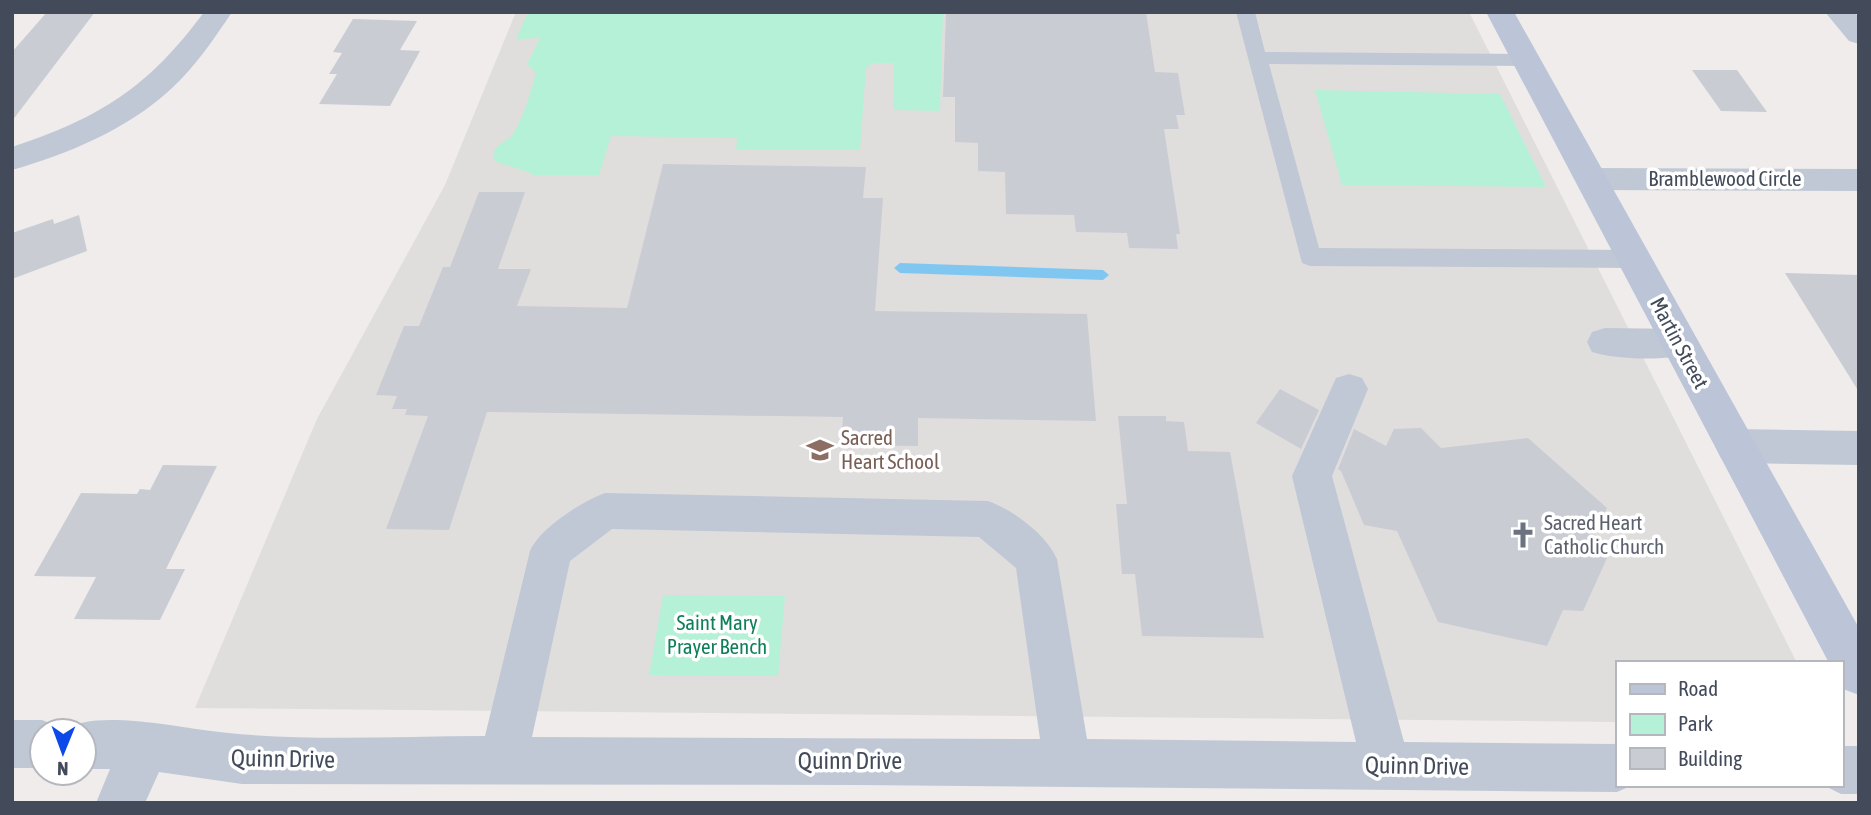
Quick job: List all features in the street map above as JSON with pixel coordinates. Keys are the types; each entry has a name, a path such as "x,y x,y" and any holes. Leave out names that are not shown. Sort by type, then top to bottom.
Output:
{"street":[{"path":"12,159 43,149 95,126 128,106 161,82 218,12"},
{"name":"Martin Street","path":"1500,12 1859,673"},
{"path":"1839,12 1859,35"},
{"name":"Bramblewood Circle","path":"1591,179 1859,180"},
{"path":"1605,342 1679,343"},
{"path":"1349,389 1312,476 1386,765"},
{"path":"1735,446 1859,448"},
{"path":"503,760 551,551 605,510 988,519 1037,559 1067,763"},
{"name":"Quinn Drive","path":"98,745 146,746 242,760 1616,768"},
{"path":"120,803 146,746"}],"lane":[{"path":"1245,12 1310,257 1634,259"},
{"path":"1257,58 1526,60"}],"shaded area":[{"path":"516,12 1469,12 1796,661 1616,661 1616,722 195,708 317,419 445,185"}],"green space":[{"path":"528,12 943,12 940,111 893,110 894,63 874,63 866,68 860,150 736,150 737,138 611,136 599,175 533,175 495,161 493,154 517,127 536,73 527,64 540,38 516,39"},
{"path":"1315,90 1500,94 1546,187 1342,185"},
{"name":"Saint Mary Prayer Bench","path":"663,595 785,596 778,676 649,675"}],"building":[{"path":"47,12 95,12 12,121 12,52"},
{"path":"946,12 1146,12 1155,72 1178,73 1185,115 1176,115 1179,129 1164,129 1180,234 1176,234 1178,249 1129,248 1127,233 1076,232 1074,215 1006,214 1005,172 978,171 978,143 955,142 955,97 943,97"},
{"path":"353,19 417,21 400,50 420,51 390,106 319,104 337,74 329,74 342,53 333,52"},
{"path":"1692,70 1737,70 1767,112 1721,111"},
{"path":"663,164 866,167 863,198 883,198 875,311 1087,314 1096,421 918,418 918,446 841,445 843,417 487,412 449,530 386,529 428,416 405,415 407,409 392,409 397,396 376,395 404,326 419,326 443,267 450,267 479,192 525,192 498,269 531,269 517,306 627,308"},
{"path":"79,215 87,251 12,279 12,233 53,219 54,224"},
{"path":"1785,273 1859,275 1859,392"},
{"path":"1280,389 1319,410 1301,449 1256,423"},
{"path":"1118,416 1166,416 1166,421 1184,422 1188,451 1230,452 1264,638 1142,636 1135,574 1122,574 1116,504 1127,504"},
{"path":"1421,428 1441,448 1528,438 1607,508 1590,544 1608,556 1583,611 1563,610 1547,646 1438,622 1397,531 1364,525 1338,469 1354,429 1386,446 1394,429"},
{"path":"163,465 217,466 166,569 185,569 160,620 74,619 96,577 34,576 81,493 137,494 140,489 150,490"}],"waterway":[{"path":"900,268 1103,275"}],"place":[{"name":"Sacred Heart School","path":"820,450"},
{"name":"Sacred Heart Catholic Church","path":"1523,535"}]}
